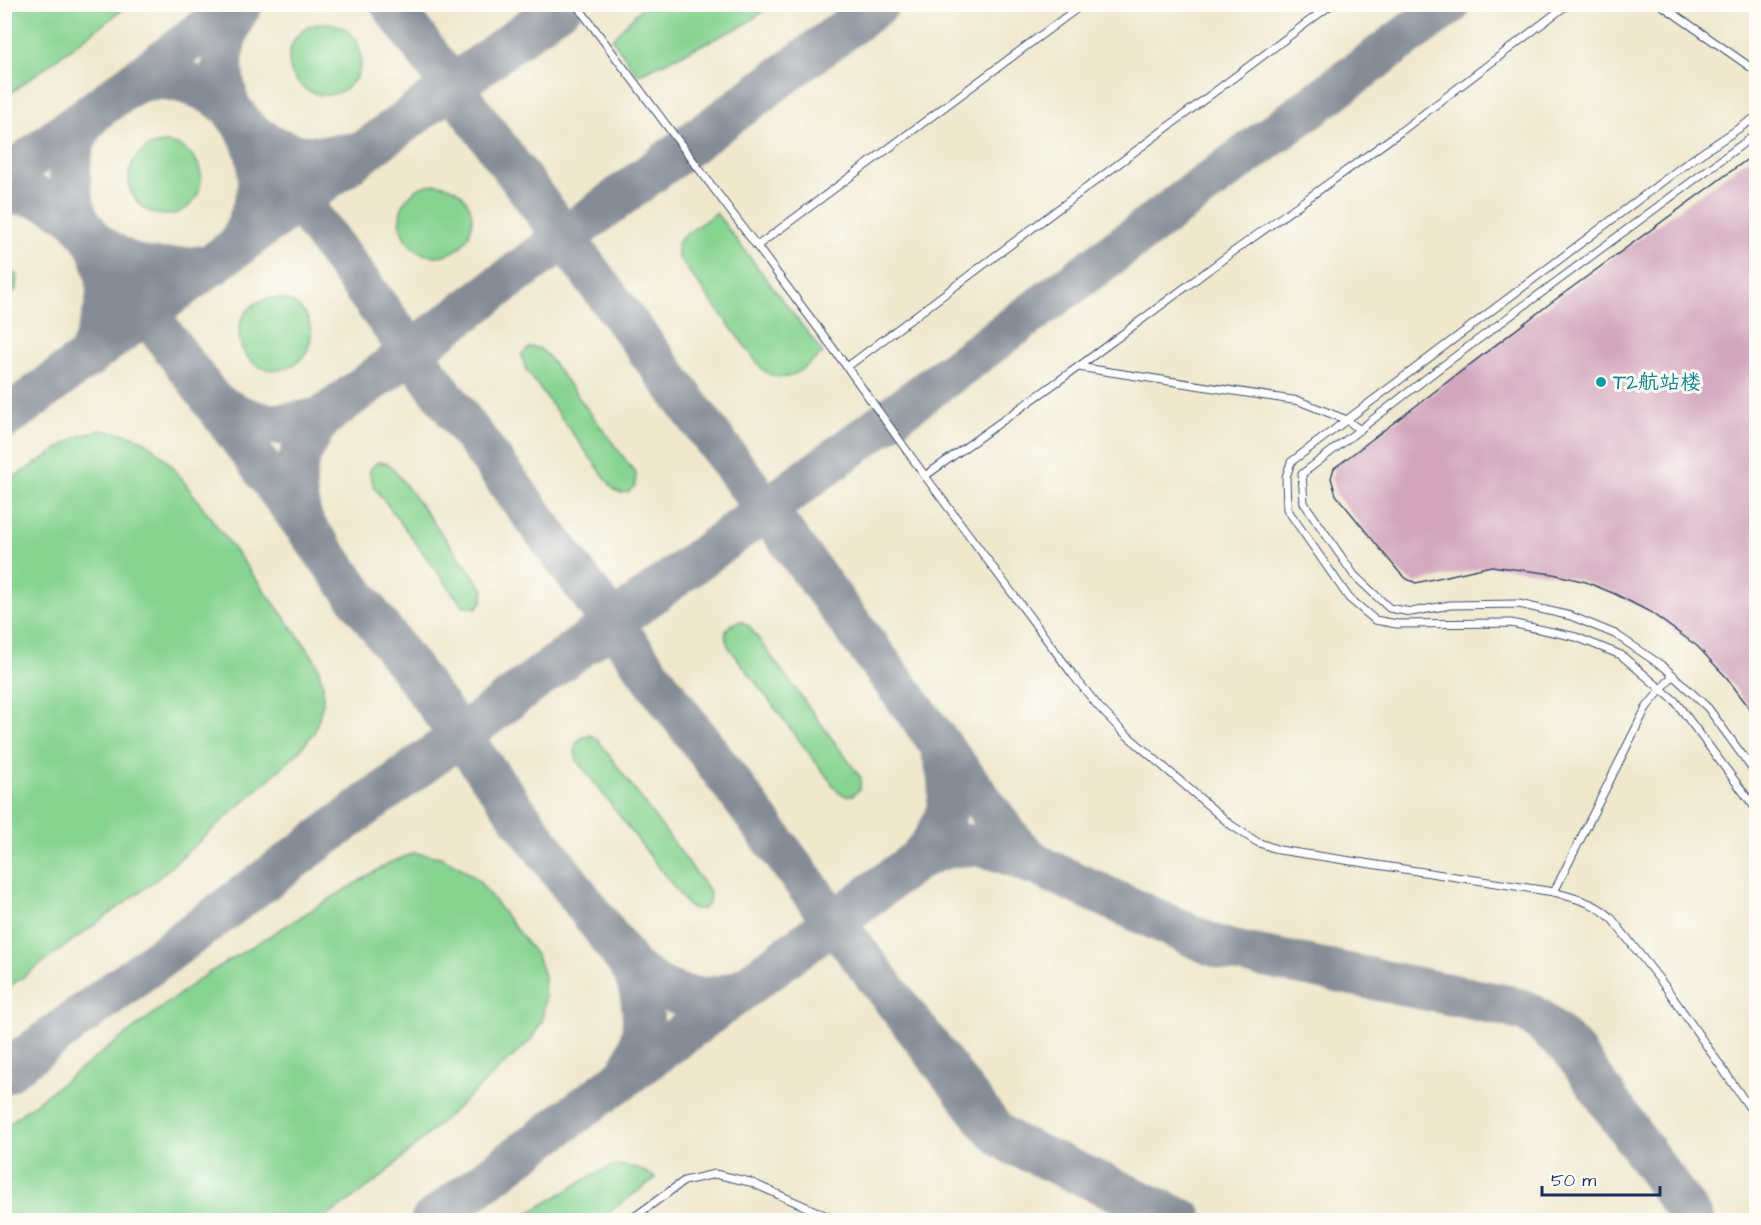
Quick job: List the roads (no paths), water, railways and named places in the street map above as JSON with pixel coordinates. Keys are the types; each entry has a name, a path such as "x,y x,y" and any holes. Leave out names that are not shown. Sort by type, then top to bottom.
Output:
{"lane":[{"path":"576,4 848,367 925,476 1073,675 1121,730 1243,834 1257,843 1279,850 1554,892 1603,909 1667,989 1756,1117"},
{"path":"757,246 1083,4"},
{"path":"848,367 1332,4"},
{"path":"925,476 1400,132 1568,4"},
{"path":"1660,4 1756,71"},
{"path":"1756,119 1688,163 1291,462 1286,477 1287,508 1349,598 1375,620 1397,624 1511,623 1576,637 1621,655 1675,700 1756,809"},
{"path":"1756,134 1437,370 1302,474 1304,503 1354,575 1389,608 1411,612 1450,605 1519,604 1571,616 1615,634 1664,667 1708,708 1756,774"},
{"path":"1078,367 1290,399 1347,420 1360,430"},
{"path":"1554,892 1646,708 1673,675"},
{"path":"630,1221 684,1181 715,1174 750,1182 836,1221"}],"place":[{"name":"T2航站楼","path":"1601,382"}]}
